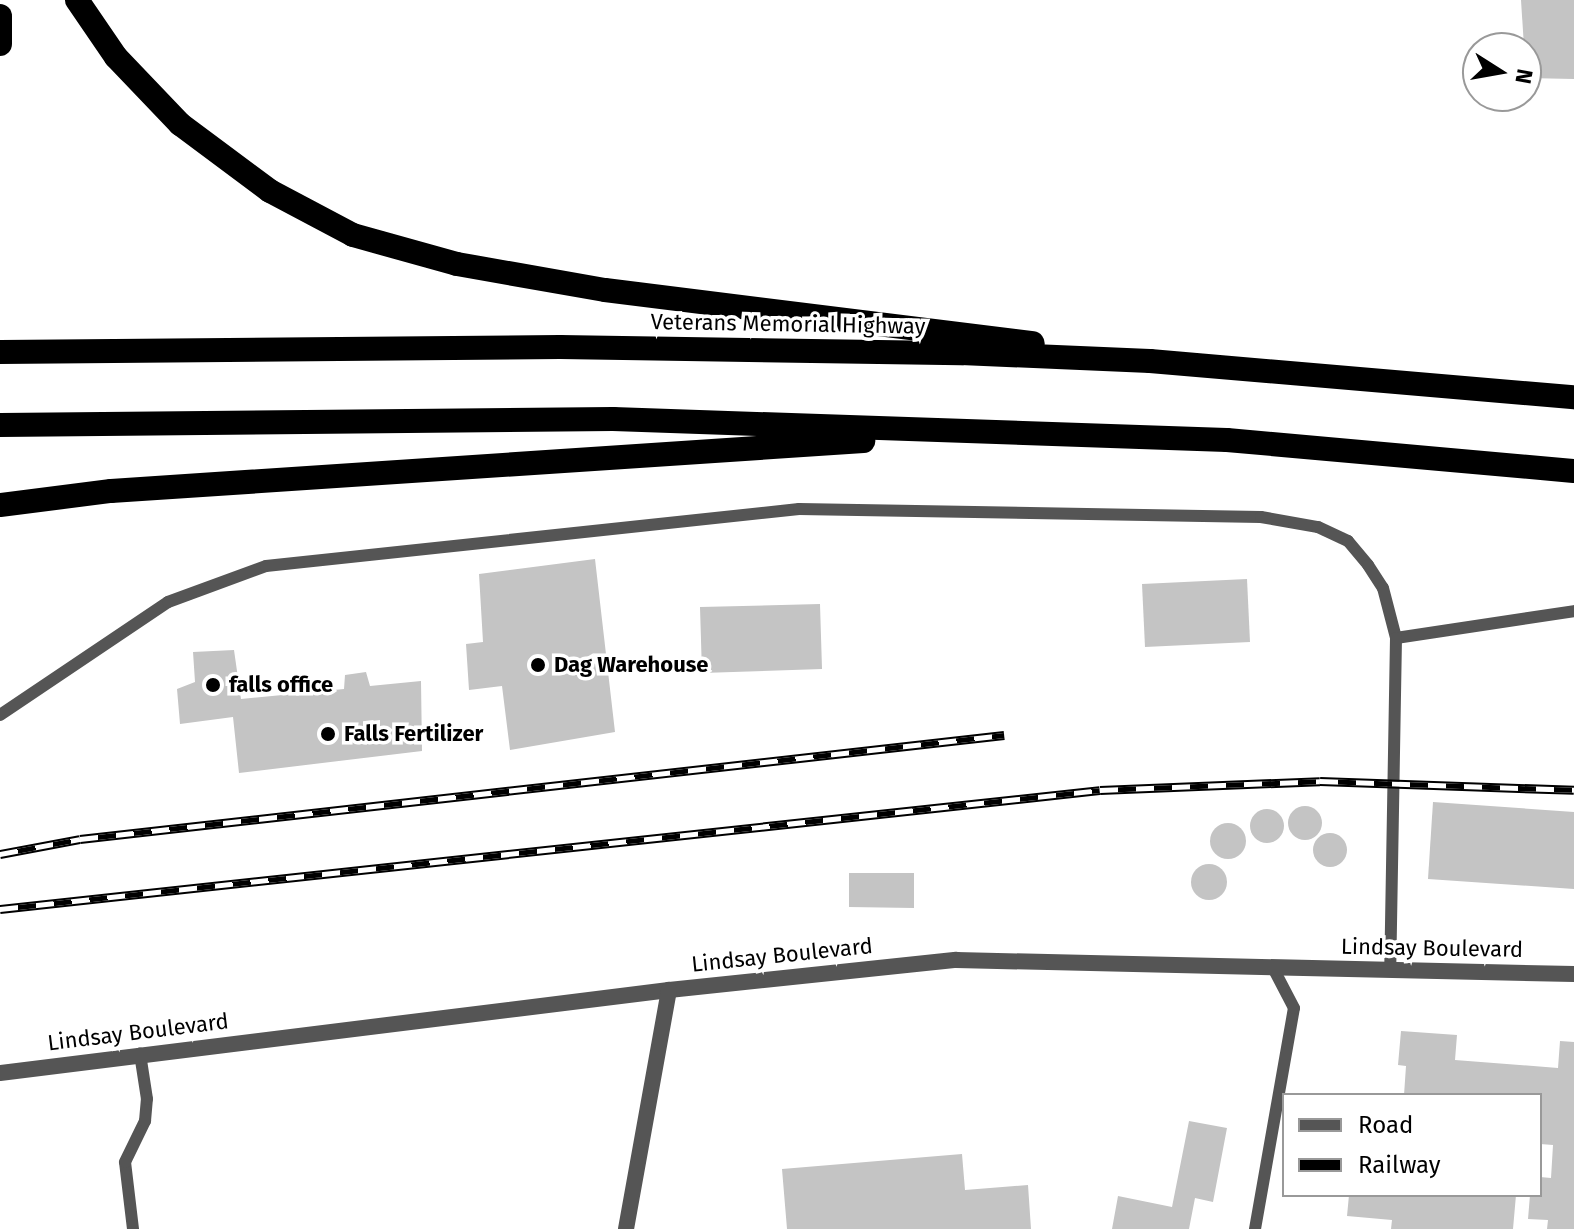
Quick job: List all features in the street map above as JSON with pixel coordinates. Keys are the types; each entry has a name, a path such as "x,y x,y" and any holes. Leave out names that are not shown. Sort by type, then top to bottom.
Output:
{"highway":[{"path":"77,0 116,57 180,124 270,191 353,235 457,264 605,290 964,332 1150,361"},
{"path":"0,16 0,44"},
{"name":"Veterans Memorial Highway","path":"0,352 560,347 1150,361 1574,397"},
{"path":"0,425 613,419 1227,440 1574,471"},
{"path":"0,505 111,491 981,432"}],"street":[{"name":"Lindsay Boulevard","path":"0,1073 669,990 956,960 1574,974"},
{"path":"626,1229 669,990"}],"lane":[{"path":"0,715 168,602 266,566 799,509 1261,517 1318,527 1348,541 1368,565 1383,588 1396,638 1390,969"},
{"path":"1396,638 1574,611"},
{"path":"1255,1229 1294,1008 1272,966"},
{"path":"133,1229 125,1162 145,1121 147,1099 140,1054"}],"building":[{"path":"1521,0 1574,0 1574,79 1542,78 1542,32 1523,32"},
{"name":"Dag Warehouse","path":"595,559 615,732 510,750 502,686 469,690 466,644 483,642 479,574"},
{"path":"1247,579 1250,642 1145,647 1142,584"},
{"path":"820,604 822,669 702,673 700,607"},
{"name":"Falls Fertilizer","path":"234,650 241,699 344,689 345,675 366,672 370,686 421,681 422,751 239,773 233,717 180,724 177,689 195,682 193,652"},
{"path":"1433,802 1574,812 1574,889 1428,879"},
{"path":"1305,806 1317,811 1322,823 1317,835 1305,840 1293,835 1288,823 1293,811"},
{"path":"1267,809 1279,814 1284,826 1279,838 1267,843 1255,838 1250,826 1255,814"},
{"path":"1228,823 1241,828 1246,841 1241,854 1228,859 1215,854 1210,841 1215,828"},
{"path":"1330,833 1342,838 1347,850 1342,862 1330,867 1318,862 1313,850 1318,838"},
{"path":"1209,864 1222,869 1227,882 1222,895 1209,900 1196,895 1191,882 1196,869"},
{"path":"849,873 914,873 914,908 849,907"},
{"path":"1401,1031 1457,1035 1455,1060 1558,1068 1560,1041 1574,1042 1574,1229 1547,1229 1548,1220 1528,1219 1530,1197 1542,1197 1542,1177 1551,1178 1553,1145 1542,1144 1542,1093 1404,1093 1406,1066 1398,1065"},
{"path":"1189,1121 1227,1128 1213,1202 1195,1198 1189,1229 1112,1229 1118,1196 1172,1207"},
{"path":"962,1154 965,1190 1028,1185 1031,1229 787,1229 782,1169"},
{"path":"1349,1197 1516,1197 1513,1229 1391,1229 1392,1220 1347,1216"}],"railway":[{"path":"0,854 80,839 1004,735"},
{"path":"0,909 1100,790 1320,781 1574,790"}],"place":[{"name":"Dag Warehouse","path":"538,665"},
{"name":"falls office","path":"213,685"},
{"name":"Falls Fertilizer","path":"328,734"}]}
